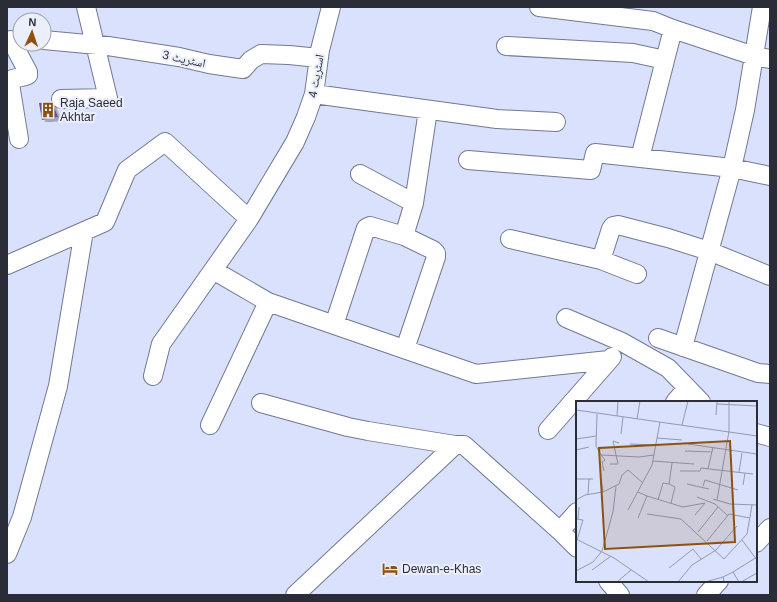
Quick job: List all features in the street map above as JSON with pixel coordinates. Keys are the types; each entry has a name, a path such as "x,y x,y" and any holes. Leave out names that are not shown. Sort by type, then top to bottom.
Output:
{"street":[{"path":"61,99 108,98 86,7"},
{"name":"اسٹریٹ 4","path":"153,376 161,344 249,219 295,142 314,94 322,44 331,7"},
{"path":"539,7 653,21 673,29 762,57"},
{"path":"684,347 732,168 745,110 762,57 762,7"},
{"path":"640,158 673,29"},
{"name":"اسٹریٹ 3","path":"52,41 94,44 179,57 234,68 243,68 251,60 261,54 320,58"},
{"path":"506,46 633,52 665,60"},
{"path":"19,52 28,72 28,75 26,76 10,80 19,139"},
{"path":"314,94 497,119 556,122"},
{"path":"404,236 414,204 428,110"},
{"path":"7,262 7,265 105,222 127,170 164,142 249,219"},
{"path":"468,160 590,170 595,153 732,168 770,176"},
{"path":"360,174 414,204"},
{"path":"601,260 611,229 613,226 618,225 710,251 770,276"},
{"path":"334,325 366,228 370,226 404,236 433,250 436,253 436,257 405,349"},
{"path":"7,554 22,517 58,386 84,231"},
{"path":"510,239 601,260 637,274"},
{"path":"213,270 268,302 476,374 609,360"},
{"path":"210,425 268,302"},
{"path":"566,318 622,342 668,368 700,401"},
{"path":"658,338 758,373 770,374"},
{"path":"548,430 609,360 622,342"},
{"path":"676,401 687,388"},
{"path":"261,403 354,428 455,445 464,445 576,547"},
{"path":"757,433 770,437"},
{"path":"296,595 455,445"},
{"path":"560,531 576,513"},
{"path":"757,542 770,528"},
{"path":"706,595 718,582"}],"building":[{"name":"Raja Saeed Akhtar","path":"52,102 58,117 42,120 39,103"}],"place":[{"name":"Raja Saeed Akhtar","path":"48,110"},
{"name":"Dewan-e-Khas","path":"390,569"}]}
